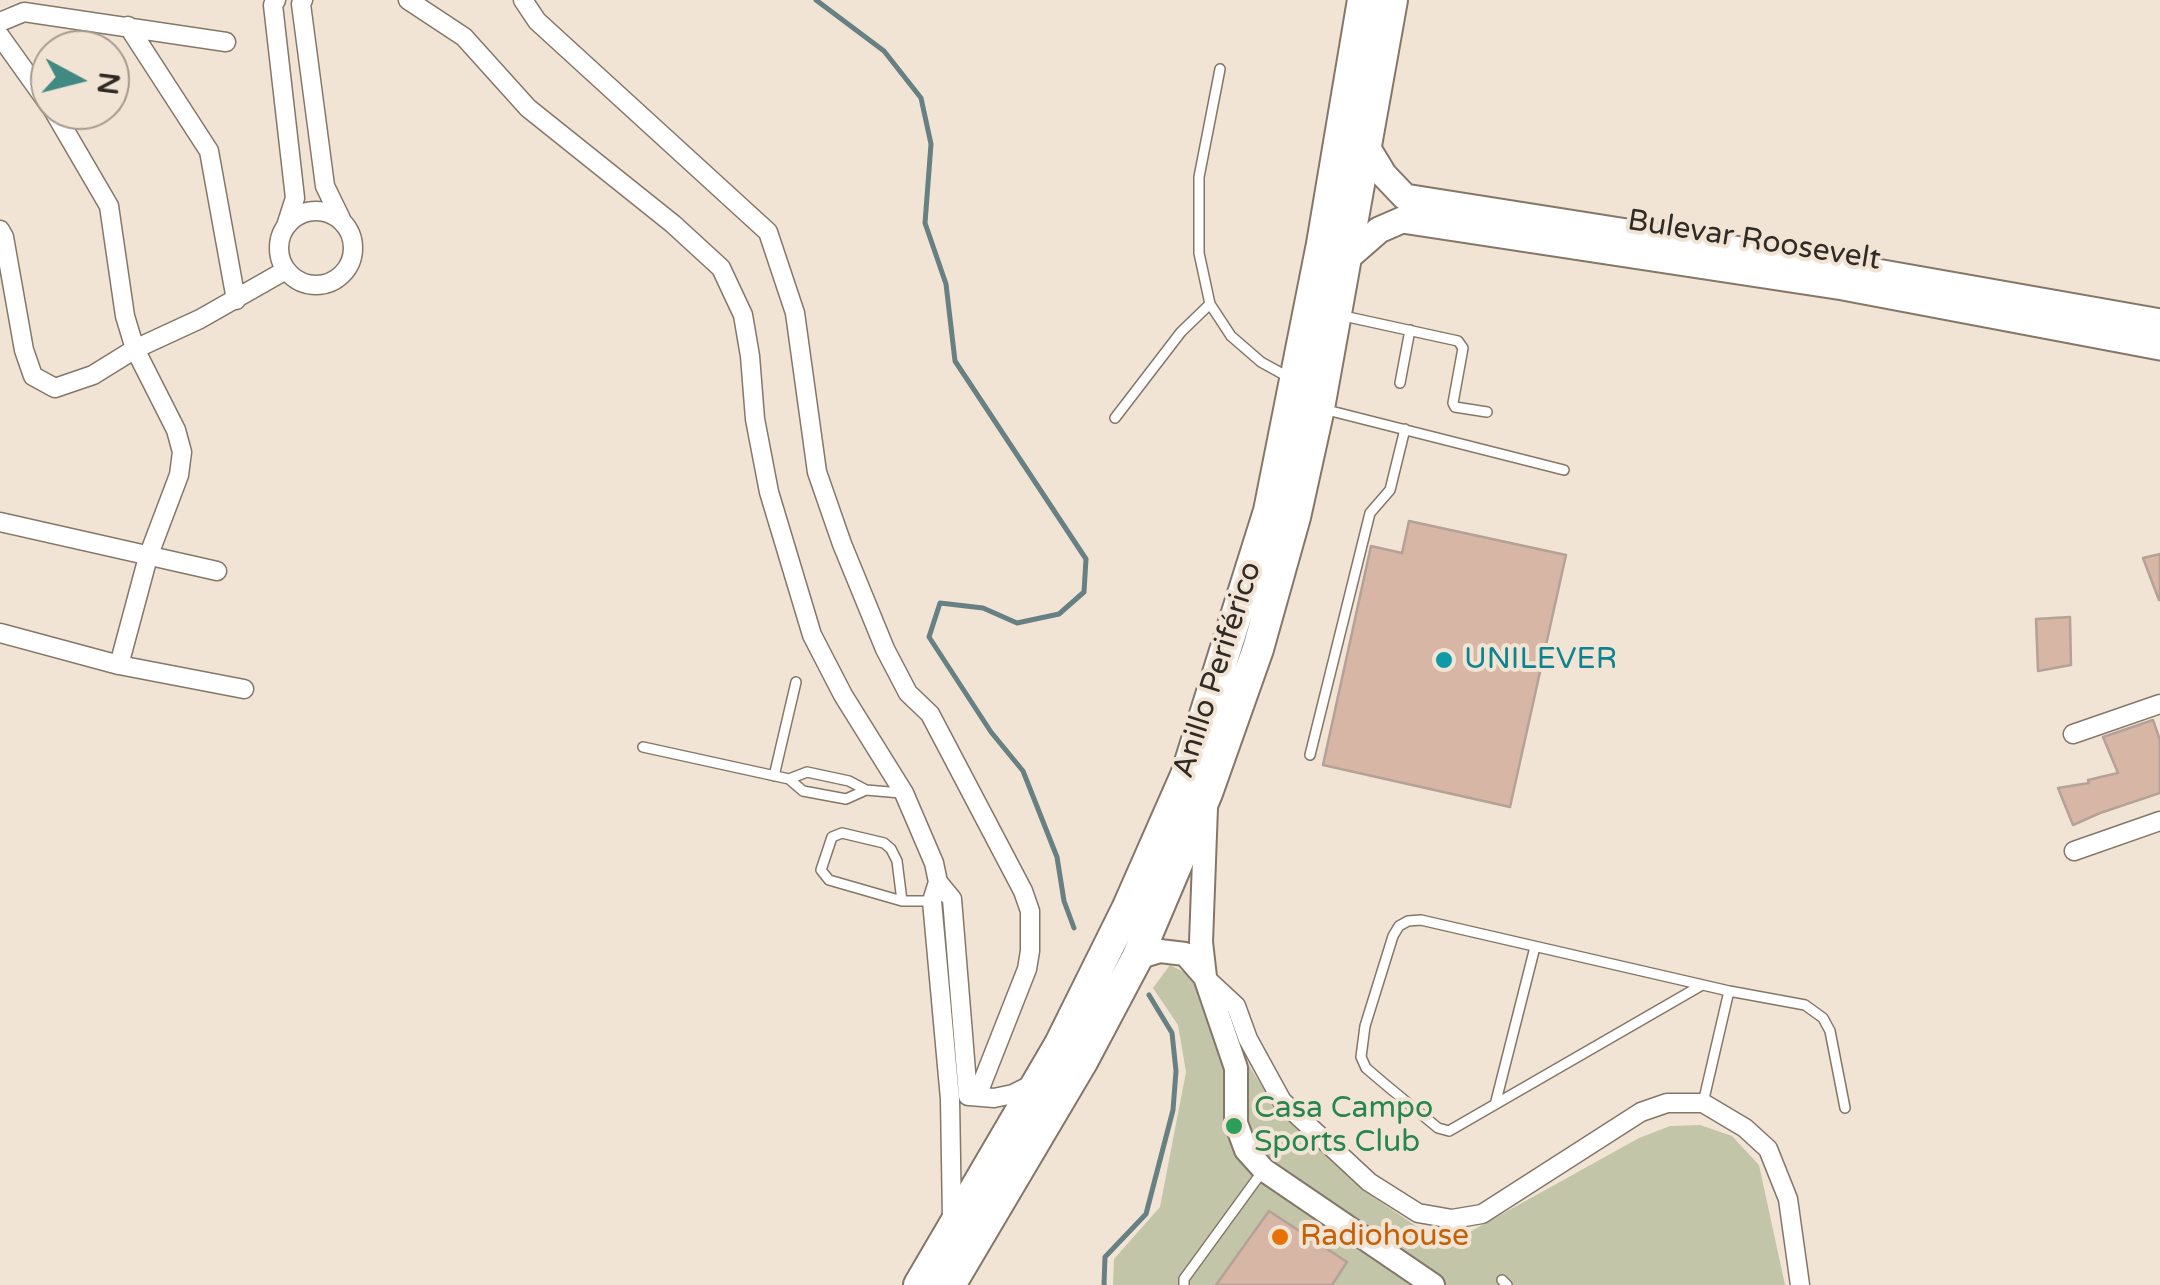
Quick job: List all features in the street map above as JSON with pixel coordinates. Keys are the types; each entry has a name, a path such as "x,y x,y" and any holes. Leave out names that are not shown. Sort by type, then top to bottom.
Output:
{"highway":[{"name":"Anillo Periférico","path":"919,1285 1040,1080 1126,908 1186,775 1269,511 1296,381 1363,0"},
{"name":"Anillo Periférico","path":"950,1285 1083,1060 1137,958 1207,793 1258,649 1295,516 1319,408 1392,0"}],"main road":[{"path":"1347,258 1403,209 1367,147"},
{"name":"Bulevar Roosevelt","path":"1403,209 1849,267 2160,322"},
{"name":"Bulevar Roosevelt","path":"1403,209 1843,286 2160,347"}],"street":[{"path":"276,0 295,198 278,250 286,270 305,284 328,283 347,268 353,246 325,186 303,0"},
{"path":"408,0 464,37 528,108 673,224 721,268 742,315 750,356 754,419 769,492 812,635 842,695 904,793 934,862 938,882 952,899 965,1097 952,1230"},
{"path":"522,0 537,21 768,232 796,313 817,472 842,544 886,649 908,692 930,714 1023,891 1030,912 1027,969 965,1097"},
{"path":"0,22 24,12 226,42"},
{"path":"128,26 209,151 236,300"},
{"path":"0,36 30,78"},
{"path":"64,130 110,206 125,316 135,349 176,430 182,452 119,665"},
{"path":"286,226 300,214 312,211 324,212 344,224"},
{"path":"0,230 24,350 33,376 55,388 93,375 286,270"},
{"path":"0,522 217,572"},
{"path":"0,633 119,665 244,689"},
{"path":"2073,734 2159,705"},
{"path":"1207,793 1201,909 1206,977 1236,1068 1236,1122 1246,1150 1264,1170 1433,1285"},
{"path":"2074,851 2160,821"},
{"path":"938,882 932,901 965,1097"},
{"path":"1137,958 1160,951 1185,954 1236,1006 1248,1039 1282,1101 1370,1182 1418,1213 1452,1220 1482,1214 1641,1112 1667,1103 1703,1103 1745,1128 1768,1149 1788,1200 1800,1285"},
{"path":"965,1097 1012,1094 1040,1080"}],"lane":[{"path":"1220,69 1199,177 1199,253 1210,304 1231,336 1260,362 1296,381"},
{"path":"1115,418 1180,332 1210,304"},
{"path":"1337,314 1461,344 1453,403 1487,412"},
{"path":"1400,383 1410,330"},
{"path":"1319,408 1564,470"},
{"path":"1310,755 1370,512 1390,490 1404,430"},
{"path":"774,776 796,682"},
{"path":"643,747 789,779 803,792 846,799 866,790"},
{"path":"789,779 806,772 849,780 866,790 904,793"},
{"path":"902,901 898,861 891,848 842,832 832,837 821,870 829,880 902,901 932,901"},
{"path":"1702,985 1449,1130 1438,1128 1366,1068 1362,1057 1365,1026 1393,936 1408,921 1421,920 1805,1005 1823,1018 1830,1031 1845,1108"},
{"path":"1496,1101 1535,947"},
{"path":"1703,1103 1729,991"},
{"path":"1184,1285 1264,1170"}],"green space":[{"name":"Casa Campo Sports Club","path":"1170,965 1184,972 1225,1010 1248,1064 1276,1109 1363,1190 1425,1232 1457,1239 1639,1138 1670,1126 1700,1125 1732,1136 1759,1165 1785,1285 1113,1285 1114,1259 1160,1207 1186,1072 1178,1025 1153,988"}],"building":[{"name":"UNILEVER","path":"1409,521 1566,555 1510,807 1323,765 1371,546 1402,553"},
{"path":"2160,554 2160,599 2159,600 2143,558"},
{"path":"2070,617 2071,665 2038,671 2036,619"},
{"path":"2153,720 2160,740 2160,793 2073,825 2058,788 2118,773 2103,737"},
{"name":"Radiohouse","path":"1269,1211 1347,1262 1332,1285 1216,1285"}],"waterway":[{"path":"816,0 884,51 921,98 931,144 925,223 946,284 955,361 1086,559 1084,592 1059,614 1017,623 983,608 940,603 929,637 991,732 1023,771 1057,857 1064,901 1074,928"},
{"path":"1104,1285 1105,1257 1146,1214 1173,1110 1176,1071 1172,1033 1149,995"}],"place":[{"name":"UNILEVER","path":"1444,660"},
{"name":"Casa Campo Sports Club","path":"1234,1126"},
{"name":"Radiohouse","path":"1280,1237"}]}
